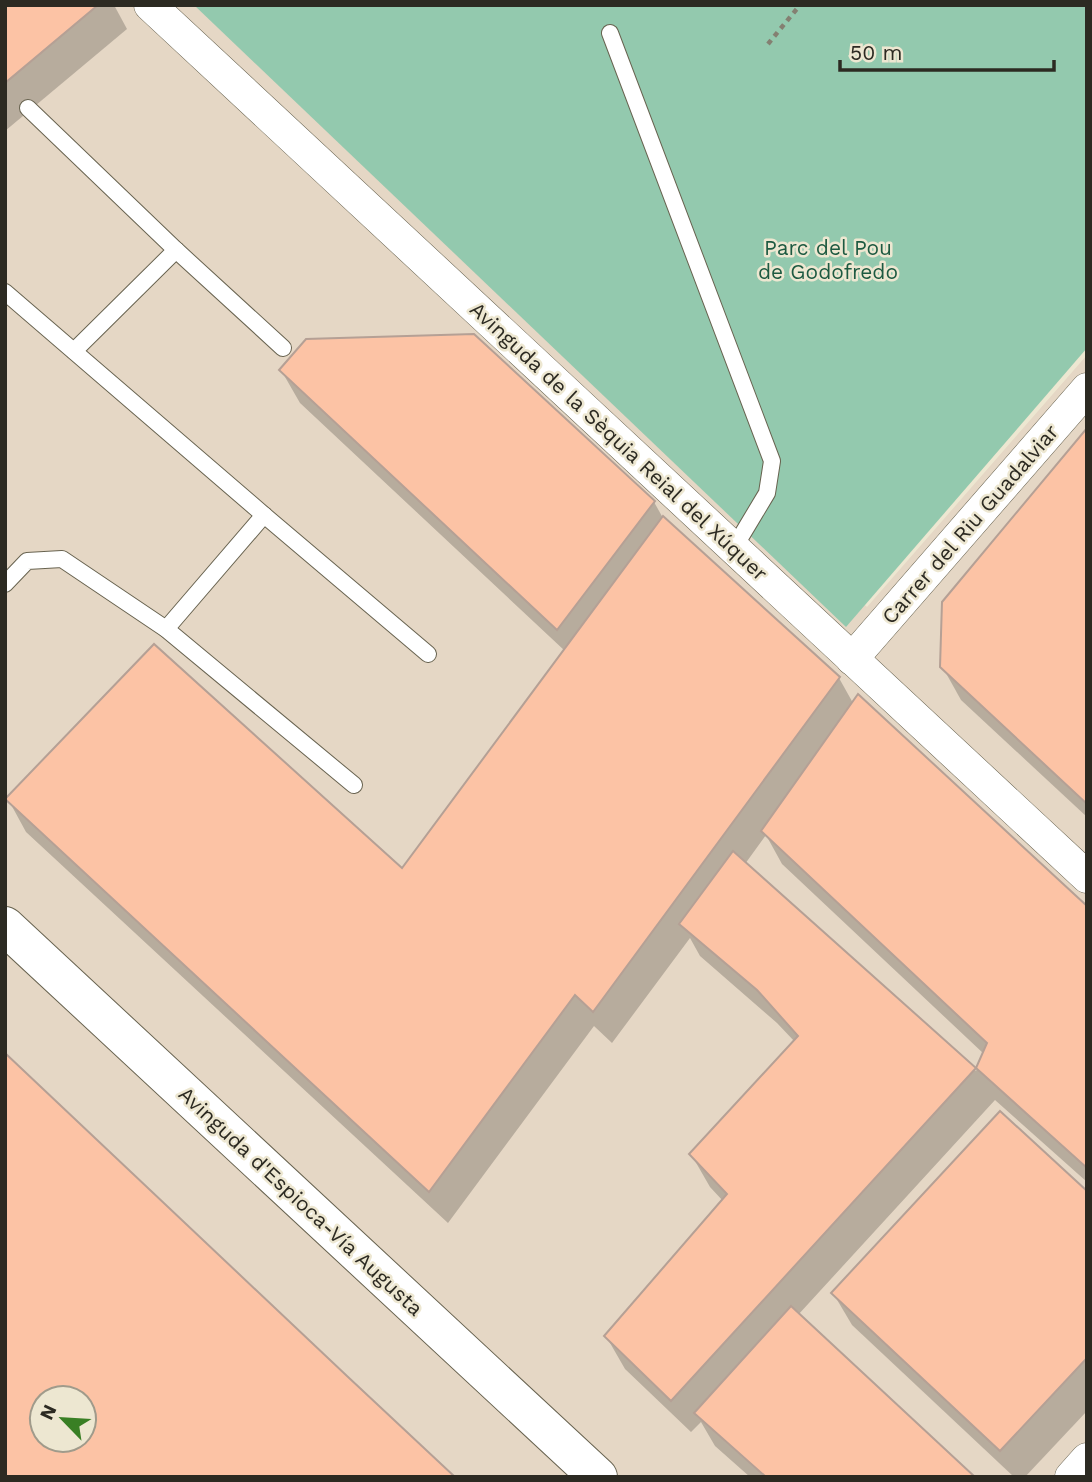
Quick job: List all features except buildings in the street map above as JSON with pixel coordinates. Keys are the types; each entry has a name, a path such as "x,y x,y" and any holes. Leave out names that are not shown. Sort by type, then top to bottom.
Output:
{"street":[{"name":"Avinguda de la Sèquia Reial del Xúquer","path":"150,5 1087,877"},
{"name":"Carrer del Riu Guadalviar","path":"852,659 1087,389"},
{"name":"Avinguda d'Espioca-Vía Augusta","path":"5,926 598,1477"},
{"path":"1071,1477 1087,1459"}],"lane":[{"path":"610,33 772,461 767,493 734,548"},
{"path":"28,108 283,348"},
{"path":"74,351 176,250"},
{"path":"5,292 428,654"},
{"path":"166,629 264,514"},
{"path":"5,584 27,561 62,559 166,629 354,785"}],"path":[{"path":"768,44 800,5"}],"shaded area":[{"path":"5,5 237,5 867,607 1087,355 1087,1477 5,1477"}],"green space":[{"name":"Parc del Pou de Godofredo","path":"194,5 1087,5 1087,348 846,627"}]}
